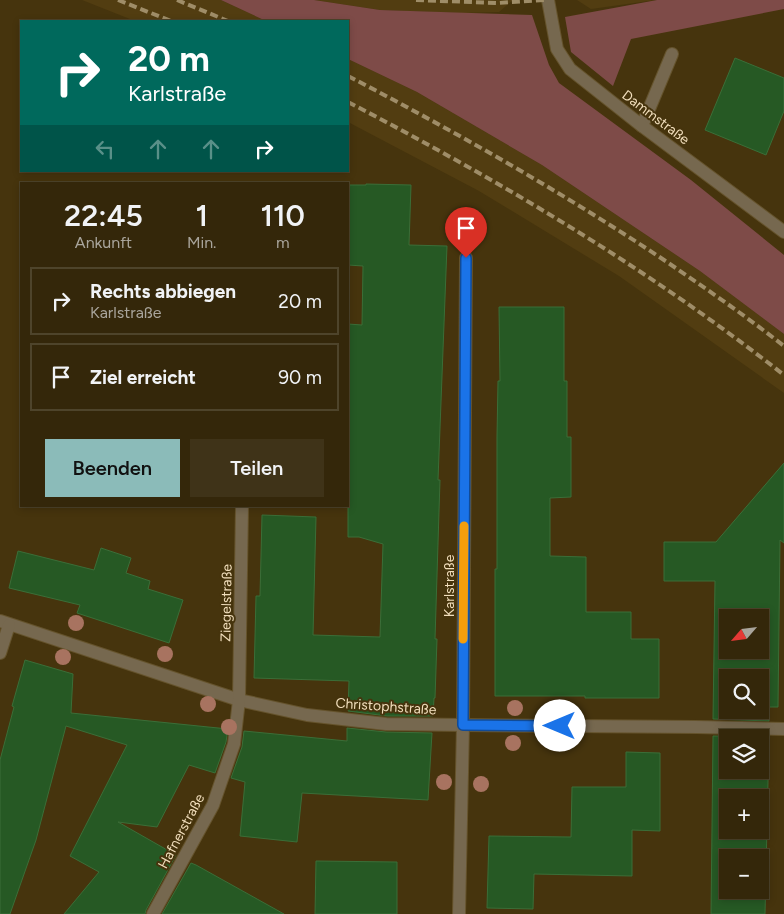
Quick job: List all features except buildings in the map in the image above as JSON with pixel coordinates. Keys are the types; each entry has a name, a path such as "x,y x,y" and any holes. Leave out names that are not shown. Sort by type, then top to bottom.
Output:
{"street":[{"name":"Dammstraße","path":"548,0 557,49 570,69 642,126 784,232"},
{"path":"642,126 672,54"},
{"name":"Karlstraße","path":"459,914 463,725 466,258"},
{"name":"Ziegelstraße","path":"239,700 242,507"},
{"path":"0,653 4,623"},
{"name":"Christophstraße","path":"4,623 239,700 307,715 386,724 686,726 784,729"},
{"name":"Hafnerstraße","path":"153,914 213,806 234,744 239,700"}],"shaded area":[{"path":"82,0 221,0 264,20 132,20"},
{"path":"221,0 314,0 380,10 532,15 549,65 559,83 691,180 784,255 784,334 700,271 542,165 417,92 349,59 349,20 264,20"},
{"path":"314,0 513,0 499,12 462,13 380,10"},
{"path":"577,0 656,0 591,9"},
{"path":"657,0 784,0 784,9 631,39 613,86 571,52 565,17"},
{"path":"349,59 417,92 542,165 700,271 784,334 784,393 619,276 479,191 349,123"}],"railway":[{"path":"118,0 168,20"},
{"path":"177,0 226,20"},
{"path":"416,0 498,3 544,0"},
{"path":"349,77 466,140 582,208 658,256 784,346"},
{"path":"349,103 461,163 572,228 680,299 784,375"}],"slow traffic":[{"path":"463,639 464,526"}],"route":[{"path":"466,258 463,725 560,726"}]}
